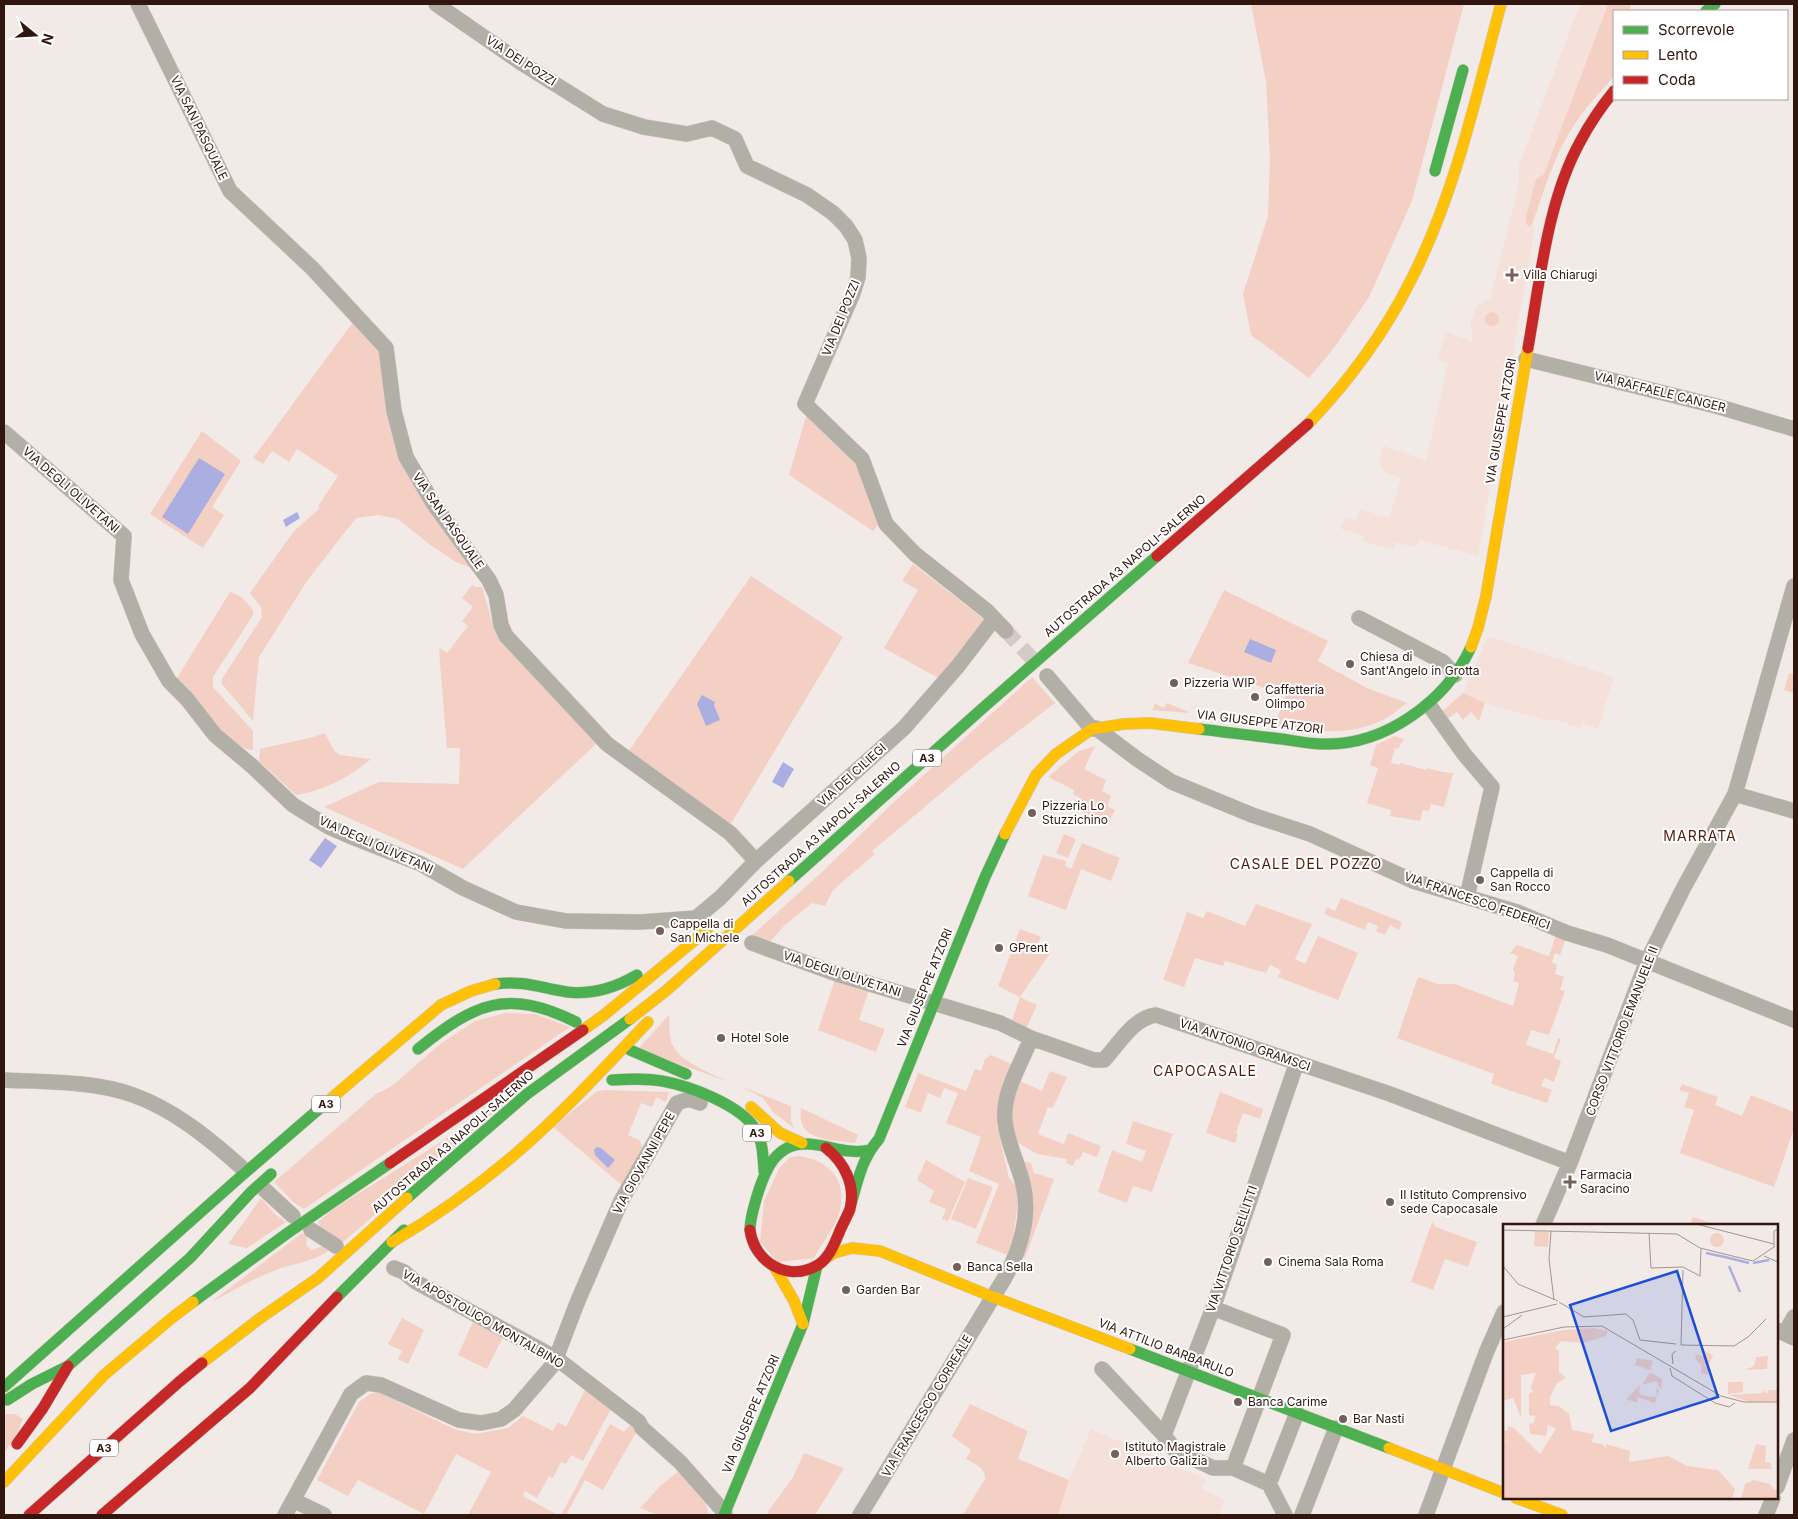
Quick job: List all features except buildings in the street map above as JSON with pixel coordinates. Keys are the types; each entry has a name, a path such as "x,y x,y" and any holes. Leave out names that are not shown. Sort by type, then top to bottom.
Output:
{"main road":[{"name":"AUTOSTRADA A3 NAPOLI-SALERNO","path":"29,1515 48,1496 179,1382 259,1319 318,1278 339,1252 405,1200 527,1094 667,990 1109,597 1289,442 1326,406 1352,374 1392,315 1429,241 1465,136 1500,4"},
{"path":"1430,184 1466,59"},
{"name":"VIA GIUSEPPE ATZORI","path":"724,1514 788,1363 803,1324 821,1262 832,1250 850,1208 863,1163 879,1139 984,877 1024,794 1036,775 1056,754 1094,729 1124,724 1150,723 1324,744 1351,741 1375,735 1429,705 1455,675 1472,644 1481,615 1554,206 1565,173 1586,131 1613,92"},
{"path":"392,1242 465,1194 548,1124 659,1011 756,924 800,880 845,830"},
{"name":"AUTOSTRADA A3 NAPOLI-SALERNO","path":"4,1482 104,1375 173,1317 289,1232 604,1015 698,938 704,922"},
{"name":"A3","path":"4,1386 217,1198 441,1005 460,994 494,984 525,983 568,992 598,993 625,983 669,954 698,938"},
{"path":"408,1058 456,1019 491,1005 508,1003 541,1006 576,1022"},
{"name":"A3","path":"630,1050 700,1080 736,1101 773,1130 793,1141 802,1143"},
{"name":"A3","path":"612,1080 649,1078 673,1082 736,1101 758,1134 762,1145 764,1170"},
{"path":"821,1262 807,1270 785,1272 765,1262 758,1254 752,1244 749,1222 764,1170 779,1152 790,1146 802,1143 852,1153 870,1150"},
{"name":"VIA GIUSEPPE ATZORI","path":"826,1148 844,1164 848,1176 850,1208"},
{"path":"4,1402 32,1384 68,1366 190,1258 251,1192 282,1165"},
{"path":"102,1515 250,1388 361,1272 428,1206"},
{"path":"850,1208 854,1227"},
{"path":"339,1252 408,1218"},
{"name":"VIA ATTILIO BARBARULO","path":"865,1239 880,1251"},
{"name":"VIA ATTILIO BARBARULO","path":"821,1262 834,1253 852,1248 880,1251 993,1297 1190,1371 1503,1494"},
{"path":"774,1268 794,1301 803,1324"},
{"path":"9,1455 43,1408 68,1366"},
{"path":"1519,1499 1562,1515"}],"street":[{"name":"VIA SAN PASQUALE","path":"138,4 230,191 312,268 386,348 394,411 406,458 433,503 489,580 496,595 500,625 506,636 607,744 730,833 756,861"},
{"name":"VIA DEI POZZI","path":"436,4 523,64 602,114 644,127 687,134 712,128 735,139 747,166 807,195 833,213 846,226 855,240 859,258 858,277 853,293 805,404 862,459 886,524 915,554 987,611 1006,631"},
{"name":"VIA RAFFAELE CANGER","path":"1526,359 1716,406 1794,429"},
{"name":"VIA DEGLI OLIVETANI","path":"4,432 124,536 121,580 142,634 169,681 187,699 215,735 252,766 293,805 352,838 421,864 463,888 516,912 566,921 704,922"},
{"name":"CORSO VITTORIO EMANUELE II","path":"1543,1224 1570,1163 1647,961 1684,887 1735,794 1791,613 1794,586"},
{"path":"1359,618 1443,662 1455,675"},
{"name":"VIA DEI CILIEGI","path":"704,922 720,898 756,861 904,728 958,666 994,619"},
{"path":"1047,676 1094,729"},
{"path":"1429,705 1464,754 1492,788 1467,897"},
{"name":"VIA FRANCESCO FEDERICI","path":"1094,729 1172,782 1252,815 1310,834 1413,881 1517,912 1567,932 1607,945 1794,1020"},
{"path":"1735,794 1794,811"},
{"name":"VIA DEGLI OLIVETANI","path":"752,943 838,974 933,1004"},
{"name":"VIA ANTONIO GRAMSCI","path":"933,1004 1000,1023 1030,1038 1094,1060 1104,1060 1135,1024 1147,1016 1156,1015 1390,1094 1570,1163"},
{"name":"VIA FRANCESCO CORREALE","path":"860,1515 1014,1261 1024,1222 1026,1204 1023,1184 1008,1141 1005,1108 1013,1080 1023,1060 1030,1038"},
{"name":"VIA VITTORIO SELLITTI","path":"1164,1435 1213,1308 1297,1062"},
{"path":"4,1080 93,1086 133,1095 168,1112 202,1134 241,1167"},
{"name":"VIA GIOVANNI PEPE","path":"285,1515 350,1394 366,1383 382,1385 460,1420 486,1423 501,1420 514,1410 551,1367 556,1358 577,1303 621,1201 677,1103 689,1099 714,1108 736,1101"},
{"path":"265,1190 293,1216"},
{"path":"311,1230 339,1252"},
{"name":"VIA APOSTOLICO MONTALBINO","path":"394,1268 404,1272 416,1282 556,1358 638,1422 642,1428 680,1462 724,1514"},
{"path":"1213,1308 1283,1335 1233,1468"},
{"path":"1426,1515 1486,1353 1503,1314"},
{"path":"1785,1334 1794,1317"},
{"path":"1102,1369 1164,1435 1174,1449 1213,1468 1233,1468 1269,1484 1285,1515"},
{"path":"1271,1480 1297,1413"},
{"path":"1302,1515 1336,1428"},
{"path":"1778,1484 1794,1443"},
{"path":"1766,1515 1773,1499"},
{"path":"292,1500 324,1515"}],"shaded area":[{"path":"1251,4 1464,4 1412,201 1369,297 1334,348 1309,378 1251,335 1243,294 1268,216 1270,159 1266,82"},
{"name":"Villa Chiarugi","path":"1580,4 1608,4 1544,174 1536,179 1525,220 1528,227 1535,226 1478,556 1419,540 1416,548 1395,542 1393,550 1363,541 1364,536 1341,529 1345,517 1356,521 1360,509 1389,518 1401,478 1385,473 1379,462 1384,446 1426,460 1448,364 1437,359 1446,332 1473,341 1471,319 1477,306 1490,298 1518,188 1519,165"},
{"path":"1608,4 1631,4 1629,10 1613,10 1613,77 1587,107 1571,130 1552,169 1532,225 1528,227 1525,220 1536,179 1544,174"},
{"path":"1489,312 1495,312 1499,319 1495,326 1489,326 1485,322 1485,316"},
{"path":"353,322 379,351 400,460 404,470 474,569 456,562 429,544 398,519 379,515 356,518 307,581 259,657 253,721 222,684 222,679 262,617 261,607 250,593 294,531 320,508 318,506 338,476 297,449 289,462 272,451 263,464 253,458"},
{"path":"807,413 858,462 880,523 873,531 789,475"},
{"path":"202,431 241,461 212,507 224,515 203,548 150,514"},
{"path":"913,564 985,620 938,678 884,648 918,590 902,581"},
{"path":"751,576 843,637 729,827 628,752"},
{"path":"472,585 482,587 496,635 529,667 598,742 463,869 324,807 379,782 459,784 460,748 447,748 439,650 440,648 447,653 468,626 462,621 473,607 462,598"},
{"path":"1224,590 1328,641 1318,661 1367,688 1407,703 1388,717 1375,724 1361,728 1318,731 1274,726 1286,695 1188,663"},
{"path":"230,592 242,597 253,610 253,615 213,677 213,687 253,731 253,750 244,748 234,742 223,732 177,678"},
{"path":"1488,636 1614,677 1598,729 1583,723 1581,728 1552,719 1544,720 1485,703 1463,693"},
{"path":"1789,673 1794,674 1794,693 1784,690"},
{"path":"1032,677 1055,703 982,759 872,851 875,854 833,890 825,906 812,903 786,924 768,944 749,938 821,873 894,802"},
{"path":"1463,693 1485,703 1479,721 1471,712 1463,720 1457,712 1444,721 1439,714"},
{"path":"1167,703 1191,713 1152,710 1155,704 1164,708"},
{"path":"325,733 333,749 339,755 371,759 354,772 336,782 317,790 296,795 259,761 260,749"},
{"path":"1394,736 1404,739 1398,749 1395,748 1391,763 1453,773 1444,807 1431,804 1429,811 1423,810 1420,821 1390,816 1391,810 1367,803 1378,768 1370,765 1376,745"},
{"path":"1095,746 1084,769 1106,780 1102,791 1111,796 1107,806 1115,810 1108,824 1075,809 1080,798 1073,794 1074,790 1048,777 1079,751"},
{"path":"1064,834 1076,839 1068,858 1056,853"},
{"path":"1082,843 1120,858 1111,881 1081,869 1066,910 1028,896 1043,855 1066,861 1065,866 1071,869"},
{"path":"1341,898 1402,922 1399,930 1390,925 1385,935 1376,931 1378,926 1368,922 1365,930 1324,914 1327,907 1335,911"},
{"path":"1256,904 1312,924 1295,959 1305,964 1318,936 1358,953 1338,1000 1278,977 1281,970 1270,965 1266,973 1225,961 1223,966 1195,958 1184,987 1163,980 1187,912 1203,918 1207,911 1245,926"},
{"path":"1020,929 1041,937 1037,947 1051,952 1020,997 998,986"},
{"path":"1556,935 1566,938 1560,955 1555,953 1552,962 1557,965 1555,974 1564,977 1560,990 1565,991 1549,1035 1531,1030 1526,1045 1553,1054 1558,1038 1561,1039 1554,1058 1561,1061 1554,1082 1544,1078 1541,1086 1552,1090 1547,1103 1491,1084 1494,1074 1397,1038 1418,977 1438,984 1455,984 1513,1006 1519,983 1513,981 1515,973 1513,969 1518,956 1510,953 1517,945 1549,956"},
{"path":"837,974 871,984 859,1020 885,1029 876,1052 818,1030"},
{"path":"1020,997 1037,1005 1025,1031 1011,1024"},
{"path":"505,1013 535,1014 570,1027 304,1209 293,1202 274,1182 376,1094 392,1086 440,1044 475,1021"},
{"path":"669,1015 670,1039 677,1052 690,1063 729,1082 638,1049"},
{"path":"991,1055 1011,1064 1001,1098 997,1125 1009,1178 1016,1186 1018,1203 1013,1240 1008,1255 976,1243 999,1184 969,1171 981,1137 946,1123 958,1093 944,1088 940,1098 928,1093 921,1113 905,1107 918,1073 966,1091 975,1069 981,1071 985,1059"},
{"path":"1050,1071 1067,1077 1053,1108 1048,1107 1038,1134 1064,1144 1068,1133 1101,1146 1097,1157 1083,1152 1079,1160 1076,1159 1073,1166 1066,1163 1067,1159 1037,1154 1020,1144 1015,1137 1010,1110 1020,1081 1042,1091"},
{"path":"1682,1084 1718,1097 1715,1105 1742,1116 1751,1095 1794,1112 1794,1128 1774,1187 1680,1153 1694,1110 1684,1107 1689,1093 1679,1090"},
{"path":"740,1086 791,1106 791,1120 794,1128 773,1112 763,1098"},
{"path":"604,1090 669,1092 666,1102 656,1097 652,1107 641,1103 628,1135 639,1140 644,1151 624,1187 553,1127 596,1092"},
{"path":"1220,1092 1263,1109 1260,1119 1243,1113 1236,1133 1238,1134 1235,1143 1206,1133"},
{"path":"508,1100 342,1243 325,1235 318,1222 332,1210"},
{"path":"801,1108 858,1135 855,1143 823,1139 808,1132 801,1120"},
{"path":"1133,1121 1173,1134 1152,1192 1133,1186 1127,1203 1098,1192 1112,1150 1142,1162 1146,1151 1126,1144"},
{"path":"798,1156 817,1161 832,1171 841,1192 840,1208 836,1222 814,1258 778,1262 760,1242 764,1201 780,1167 789,1158"},
{"path":"1015,1159 1031,1163 1034,1173 1054,1179 1025,1258 1016,1255 1024,1222"},
{"path":"926,1160 965,1182 948,1221 942,1219 946,1209 929,1202 934,1191 917,1180"},
{"path":"968,1178 993,1187 976,1229 951,1219"},
{"path":"261,1198 275,1214 286,1222 247,1248 228,1244"},
{"path":"1693,1217 1715,1224 1690,1224"},
{"path":"1432,1222 1436,1227 1477,1242 1468,1267 1445,1259 1433,1290 1411,1282"},
{"path":"302,1233 307,1237 306,1245 312,1250 320,1247 332,1248 312,1259 281,1268 258,1278 210,1303"},
{"path":"402,1318 424,1330 408,1364 398,1359 402,1351 388,1344"},
{"path":"474,1319 504,1335 487,1369 458,1355"},
{"path":"586,1388 612,1407 583,1461 571,1455 566,1464 561,1462 553,1478 549,1476 537,1498 525,1491 523,1496 558,1515 468,1515 491,1472 456,1454 424,1514 358,1480 348,1496 317,1480 359,1402 370,1394 378,1392 454,1429 475,1434 508,1428 523,1416 553,1431 558,1422 566,1427"},
{"path":"970,1404 1028,1431 1018,1459 1069,1480 1058,1515 963,1515 985,1479 982,1469 966,1459 971,1450 952,1436"},
{"path":"6,1414 15,1414 23,1419 16,1436 4,1453 4,1416"},
{"path":"610,1424 624,1432 631,1424 638,1429 603,1490 585,1480 566,1515 562,1513"},
{"name":"Istituto Magistrale Alberto Galizia","path":"1091,1429 1206,1479 1202,1489 1225,1500 1218,1515 1058,1515 1069,1480"},
{"path":"804,1453 844,1468 815,1515 770,1515 767,1513 793,1477"},
{"path":"679,1471 705,1501 709,1515 658,1515 640,1508 661,1485"}],"water":[{"path":"199,458 225,474 188,534 162,517"},
{"path":"297,512 300,518 286,527 283,520"},
{"path":"1250,639 1276,650 1271,663 1244,652"},
{"path":"702,695 715,702 714,705 720,720 706,726 697,704"},
{"path":"783,762 794,769 783,788 772,782"},
{"path":"325,838 337,846 321,868 309,860"},
{"path":"597,1147 601,1148 615,1160 608,1168 595,1155 594,1150"}],"tunnel":[{"path":"1006,631 1039,666"}],"traffic: fast":[{"path":"1707,10 1715,4"},
{"path":"1435,171 1463,70"},
{"path":"789,881 1157,556"},
{"path":"1199,729 1318,744 1346,743 1369,737 1411,716 1430,702 1460,667 1471,647"},
{"path":"851,1204 858,1178 868,1154 879,1139 985,877 1005,834"},
{"path":"495,984 515,983 577,993 612,987 637,975"},
{"path":"418,1049 457,1021 475,1011 493,1006 511,1003 530,1005 576,1022"},
{"path":"407,1198 527,1094 630,1019"},
{"path":"630,1050 686,1074"},
{"path":"612,1080 643,1079 662,1081 686,1087 714,1098 739,1112 756,1130 763,1155 764,1171"},
{"path":"4,1387 327,1102"},
{"path":"750,1230 752,1213 764,1177 768,1168 780,1153 797,1145 808,1144 846,1151 869,1150"},
{"path":"193,1302 289,1232 390,1163"},
{"path":"7,1400 32,1384 68,1366 190,1258 251,1192 271,1174"},
{"path":"337,1297 404,1230"},
{"path":"724,1515 803,1324 817,1266"},
{"path":"1130,1349 1389,1448"}],"traffic: slow":[{"path":"1308,424 1338,391 1365,356 1401,300 1411,280 1440,214 1452,179 1473,110 1501,4"},
{"path":"1471,647 1486,596 1528,348"},
{"path":"1005,834 1036,775 1056,754 1092,729 1124,724 1150,723 1199,729"},
{"path":"630,1019 667,990 789,881"},
{"path":"583,1030 604,1015 707,930"},
{"path":"327,1102 441,1005 471,991 495,984"},
{"path":"392,1242 454,1202 513,1156 565,1108 648,1022"},
{"path":"751,1107 780,1133 802,1143"},
{"path":"202,1363 259,1319 318,1278 407,1198"},
{"path":"825,1259 834,1253 852,1248 880,1251 993,1297 1130,1349"},
{"path":"775,1268 794,1301 803,1324"},
{"path":"4,1482 104,1375 193,1302"},
{"path":"1389,1448 1503,1493"},
{"path":"1519,1499 1562,1515"}],"traffic: jam":[{"path":"1528,348 1546,242 1560,190 1569,165 1584,135 1613,92"},
{"path":"1157,556 1308,424"},
{"path":"390,1163 583,1030"},
{"path":"750,1230 758,1252 765,1260 784,1270 795,1272 807,1270 825,1259 833,1247 849,1212 851,1200 850,1183 847,1175 838,1160 826,1148"},
{"path":"102,1515 250,1388 337,1297"},
{"path":"29,1515 202,1363"},
{"path":"17,1444 43,1408 68,1366"}],"place":[{"name":"Villa Chiarugi","path":"1512,275"},
{"name":"Chiesa di Sant'Angelo in Grotta","path":"1350,664"},
{"name":"Pizzeria WIP","path":"1174,683"},
{"name":"Caffetteria Olimpo","path":"1255,697"},
{"name":"Pizzeria Lo Stuzzichino","path":"1032,813"},
{"name":"Cappella di San Rocco","path":"1480,880"},
{"name":"Cappella di San Michele","path":"660,931"},
{"name":"GPrent","path":"999,948"},
{"name":"Hotel Sole","path":"721,1038"},
{"name":"Farmacia Saracino","path":"1570,1182"},
{"name":"II Istituto Comprensivo sede Capocasale","path":"1390,1202"},
{"name":"Cinema Sala Roma","path":"1268,1262"},
{"name":"Banca Sella","path":"957,1267"},
{"name":"Garden Bar","path":"846,1290"},
{"name":"Banca Carime","path":"1238,1402"},
{"name":"Bar Nasti","path":"1343,1419"},
{"name":"Istituto Magistrale Alberto Galizia","path":"1115,1454"}],"district":[{"name":"MARRATA","path":"1700,836"},
{"name":"CASALE DEL POZZO","path":"1306,864"},
{"name":"CAPOCASALE","path":"1205,1071"}]}
